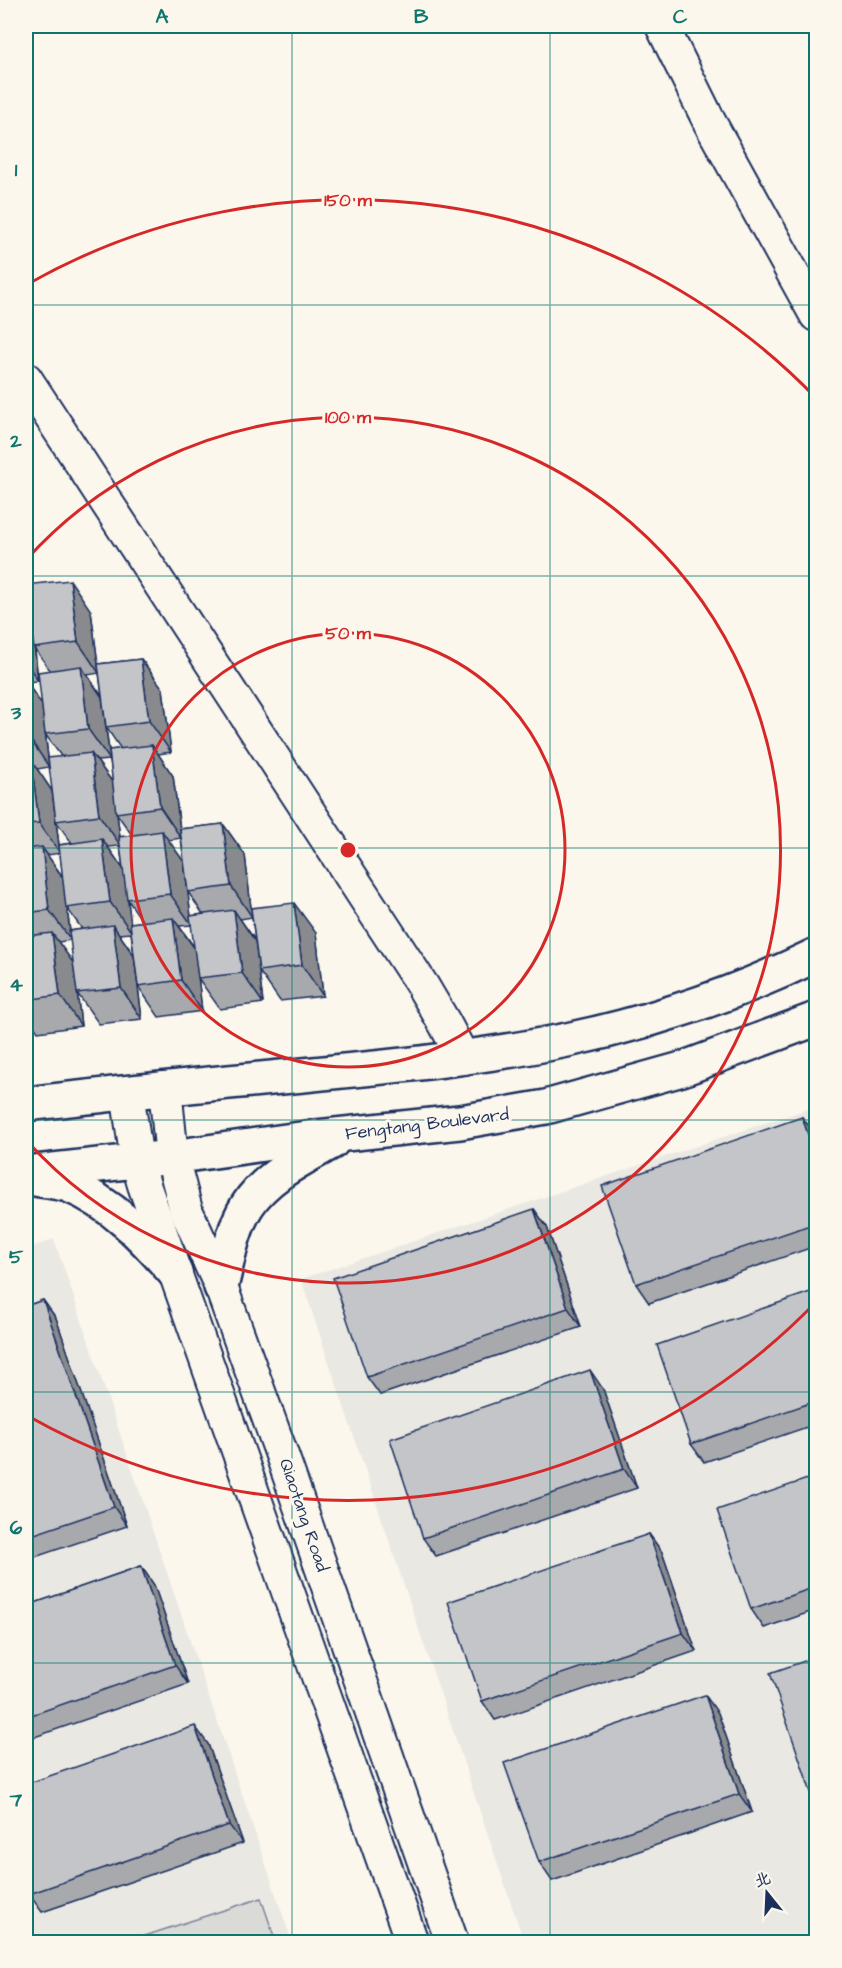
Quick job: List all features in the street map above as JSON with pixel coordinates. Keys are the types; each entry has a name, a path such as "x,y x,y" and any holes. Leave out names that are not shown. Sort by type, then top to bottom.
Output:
{"main road":[{"path":"26,1104 463,1058 568,1040 652,1018 732,990 816,956"},
{"name":"Fengtang Boulevard","path":"26,1175 307,1138 460,1122 546,1107 682,1069 816,1019"},
{"path":"221,1287 237,1226 247,1205 270,1181 294,1163 344,1135"},
{"path":"26,1175 67,1185 101,1202 151,1245 175,1273"}],"street":[{"path":"662,26 710,123 816,315"},
{"path":"26,379 415,975 463,1058"},
{"name":"Qiaotang Road","path":"165,1088 172,1157 186,1210 221,1287 286,1464 452,1942"},
{"path":"127,1092 137,1161 412,1942"}],"shaded area":[{"path":"816,1106 816,1942 524,1942 301,1279"},
{"path":"54,1239 292,1942 26,1942 26,1249"},
{"path":"261,1898 276,1942 126,1942"}],"building":[{"path":"70,580 78,642 34,648 26,585"},
{"path":"141,659 149,721 106,727 98,664"},
{"path":"81,666 88,729 45,734 38,672"},
{"path":"152,745 160,807 116,813 109,750"},
{"path":"91,753 99,815 56,821 48,758"},
{"path":"31,760 39,823 26,824 26,761"},
{"path":"223,824 231,886 188,892 180,829"},
{"path":"162,831 170,894 127,899 119,837"},
{"path":"102,839 110,902 66,908 59,845"},
{"path":"42,847 49,910 26,913 26,849"},
{"path":"294,903 302,965 259,971 251,908"},
{"path":"234,910 242,973 198,978 190,916"},
{"path":"173,918 181,980 138,986 130,923"},
{"path":"113,925 121,988 77,993 69,931"},
{"path":"52,933 60,995 26,1000 26,936"},
{"path":"802,1117 816,1158 816,1223 636,1284 602,1186"},
{"path":"534,1209 568,1308 367,1377 333,1278"},
{"path":"816,1290 816,1401 691,1444 657,1345"},
{"path":"43,1300 114,1507 26,1537 26,1306"},
{"path":"590,1370 624,1469 423,1538 390,1439"},
{"path":"816,1476 816,1587 751,1609 717,1510"},
{"path":"649,1534 683,1633 482,1701 448,1602"},
{"path":"141,1566 175,1665 26,1717 26,1606"},
{"path":"816,1657 816,1807 770,1673"},
{"path":"705,1695 739,1794 539,1862 504,1763"},
{"path":"195,1726 229,1825 29,1894 26,1884 26,1784"}]}
